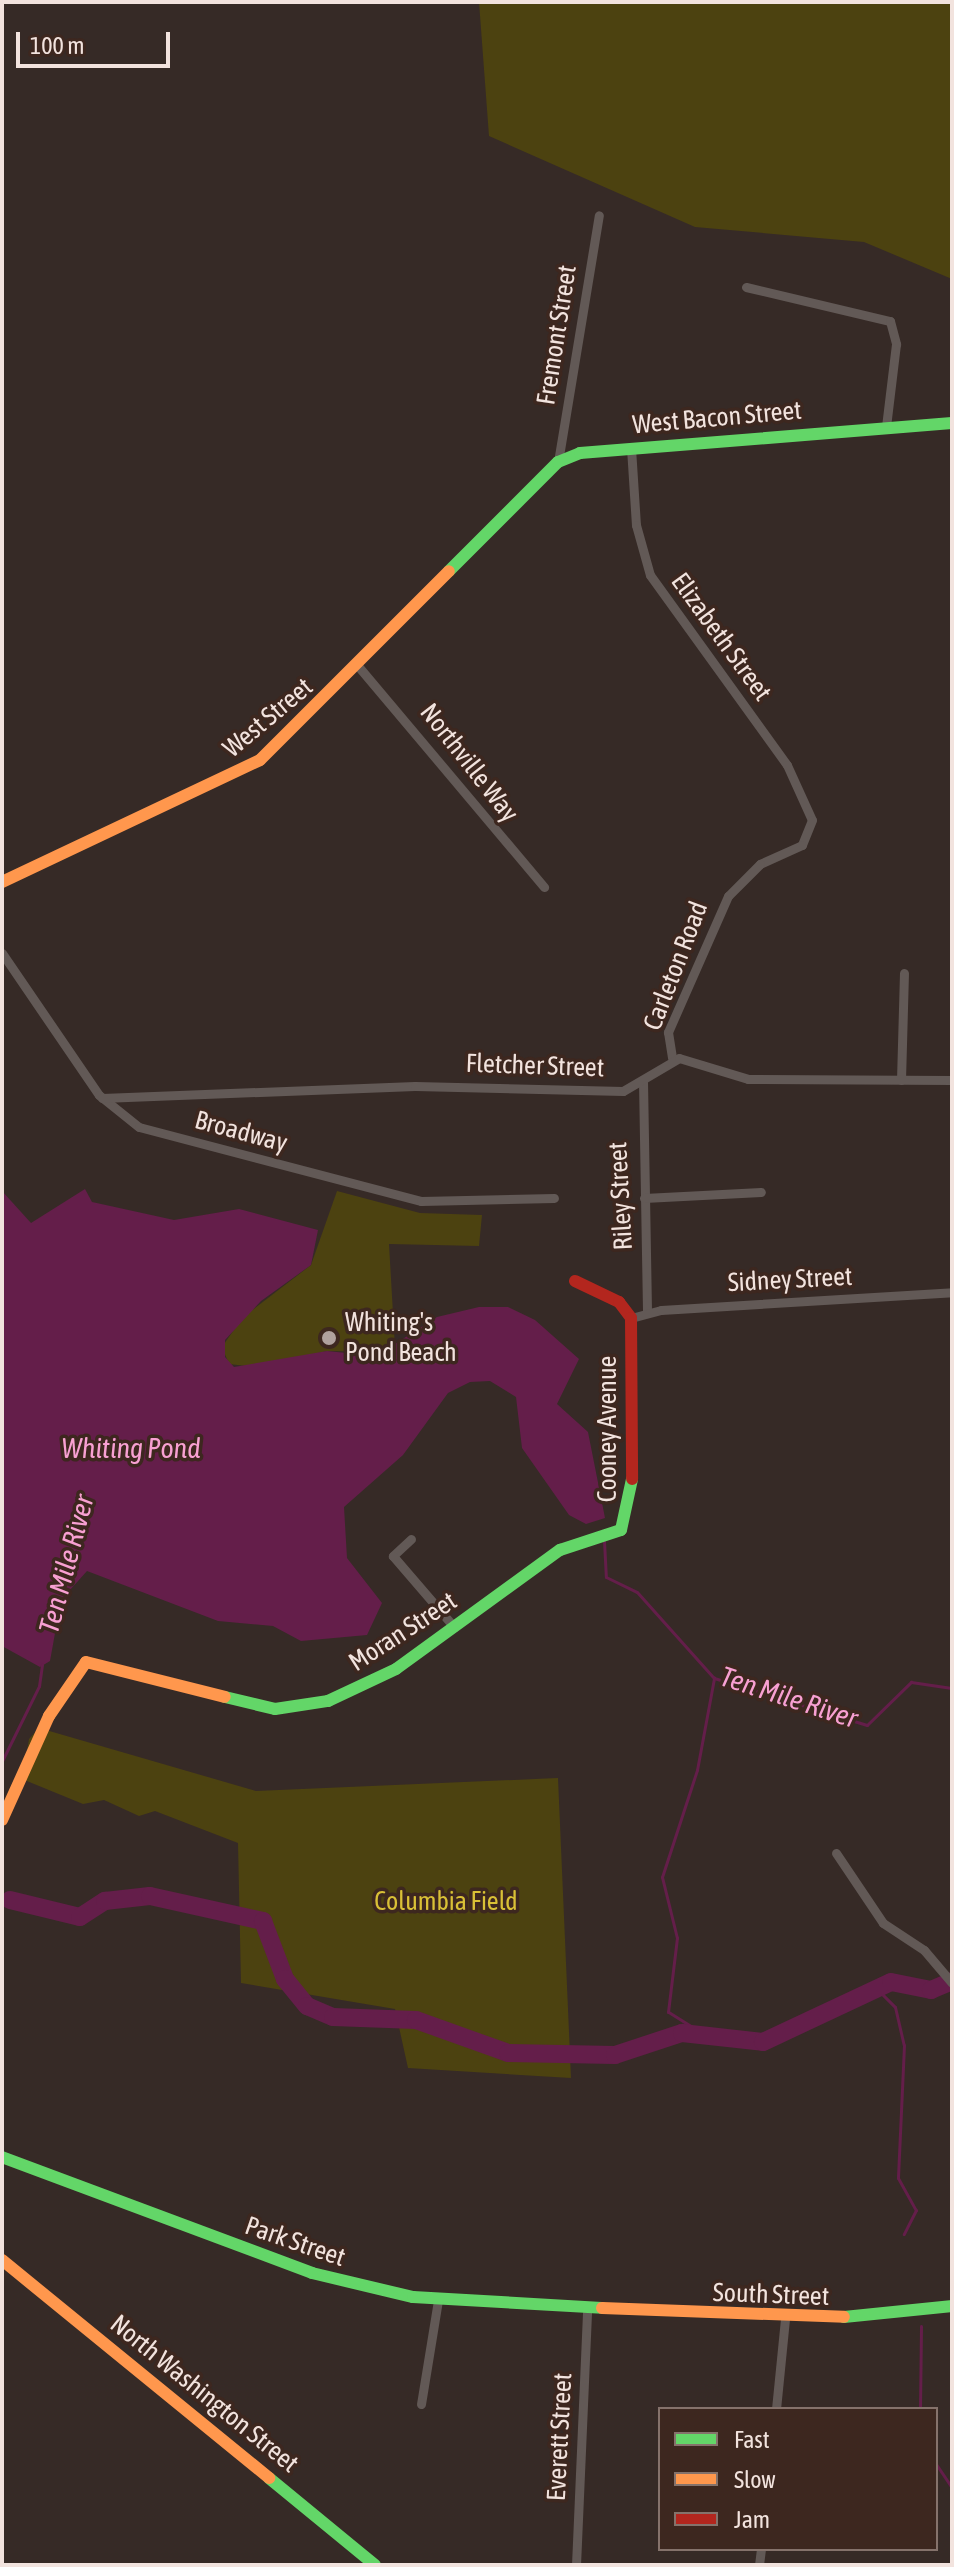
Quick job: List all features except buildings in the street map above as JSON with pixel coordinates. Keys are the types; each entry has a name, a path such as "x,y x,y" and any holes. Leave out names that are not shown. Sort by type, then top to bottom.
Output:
{"street":[{"name":"Fremont Street","path":"558,462 599,215"},
{"path":"746,287 890,321 896,344 886,427"},
{"name":"West Bacon Street","path":"558,462 631,448 952,423"},
{"name":"Elizabeth Street","path":"631,448 636,525 650,575 796,778 811,810 809,837"},
{"name":"West Street","path":"2,882 246,770 358,666 558,462"},
{"name":"Northville Way","path":"358,666 544,887"},
{"name":"Carleton Road","path":"672,1058 668,1032 728,896 760,864 809,837"},
{"name":"Broadway","path":"2,953 102,1098 139,1127 403,1197 458,1204 554,1198"},
{"path":"901,1080 904,973"},
{"path":"672,1058 748,1079 952,1080"},
{"name":"Fletcher Street","path":"102,1098 415,1086 623,1091 672,1058"},
{"name":"Riley Street","path":"644,1078 647,1313"},
{"path":"644,1198 761,1192"},
{"name":"Cooney Avenue","path":"549,1556 606,1536 631,1510 631,1318 619,1302 575,1281"},
{"name":"Sidney Street","path":"631,1318 647,1313 952,1292"},
{"path":"411,1539 393,1556 454,1627"},
{"name":"Moran Street","path":"2,1820 81,1665 295,1709 372,1684 549,1556"},
{"path":"836,1853 883,1923 951,1980"},
{"name":"Park Street","path":"2,2157 312,2273 438,2300 587,2310"},
{"name":"North Washington Street","path":"2,2260 375,2565"},
{"path":"421,2404 438,2300"},
{"name":"South Street","path":"587,2310 785,2319 952,2306"},
{"name":"Everett Street","path":"576,2565 587,2310"},
{"path":"776,2407 785,2319"}],"green space":[{"path":"479,2 952,2 952,279 864,242 695,227 489,136"},
{"path":"337,1191 420,1213 482,1215 479,1246 389,1244 395,1348 389,1352 327,1351 255,1367 229,1364 222,1347 242,1318 311,1265"},
{"name":"Columbia Field","path":"39,1728 256,1791 558,1778 571,2078 408,2068 395,2009 241,1983 238,1843 155,1811 139,1816 104,1800 83,1804 22,1779 29,1739"}],"water":[{"name":"Whiting Pond","path":"85,1189 92,1202 174,1220 239,1209 318,1230 311,1265 261,1301 225,1340 225,1357 234,1367 327,1351 376,1356 437,1317 479,1307 508,1307 535,1320 579,1359 557,1404 588,1432 605,1518 586,1524 569,1515 522,1448 516,1397 490,1381 470,1382 448,1393 403,1455 344,1507 347,1558 382,1603 367,1635 301,1641 273,1626 218,1621 87,1571 61,1600 50,1661 40,1667 2,1646 2,1191 31,1223"}],"waterway":[{"name":"Ten Mile River","path":"604,1541 606,1577 637,1592 714,1678 867,1725 911,1682 952,1688"},
{"name":"Ten Mile River","path":"2,1761 39,1686 42,1664"},
{"path":"702,2033 668,2012 677,1938 662,1877 697,1770 714,1678"},
{"name":"Ten Mile River","path":"10,1900 80,1917 105,1901 150,1896 263,1921 285,1979 307,2006 333,2017 416,2020 508,2053 615,2055 682,2033 763,2042 891,1982 931,1990 952,1981"},
{"path":"876,1988 895,2007 904,2045 898,2178 916,2210 904,2234"},
{"path":"920,2407 921,2326"},
{"path":"938,2467 952,2488"}],"traffic: fast":[{"path":"449,571 558,462 580,453 952,423"},
{"path":"225,1697 275,1709 328,1701 396,1669 560,1550 621,1530 632,1479"},
{"path":"2,2157 312,2273 413,2297 602,2308"},
{"path":"844,2317 952,2306"},
{"path":"269,2478 375,2565"}],"traffic: slow":[{"path":"2,882 260,760 449,571"},
{"path":"2,1820 49,1716 86,1662 225,1697"},
{"path":"2,2260 269,2478"},
{"path":"602,2308 844,2317"}],"traffic: jam":[{"path":"575,1281 619,1302 631,1318 632,1479"}],"place":[{"name":"Whiting's Pond Beach","path":"329,1338"}]}
